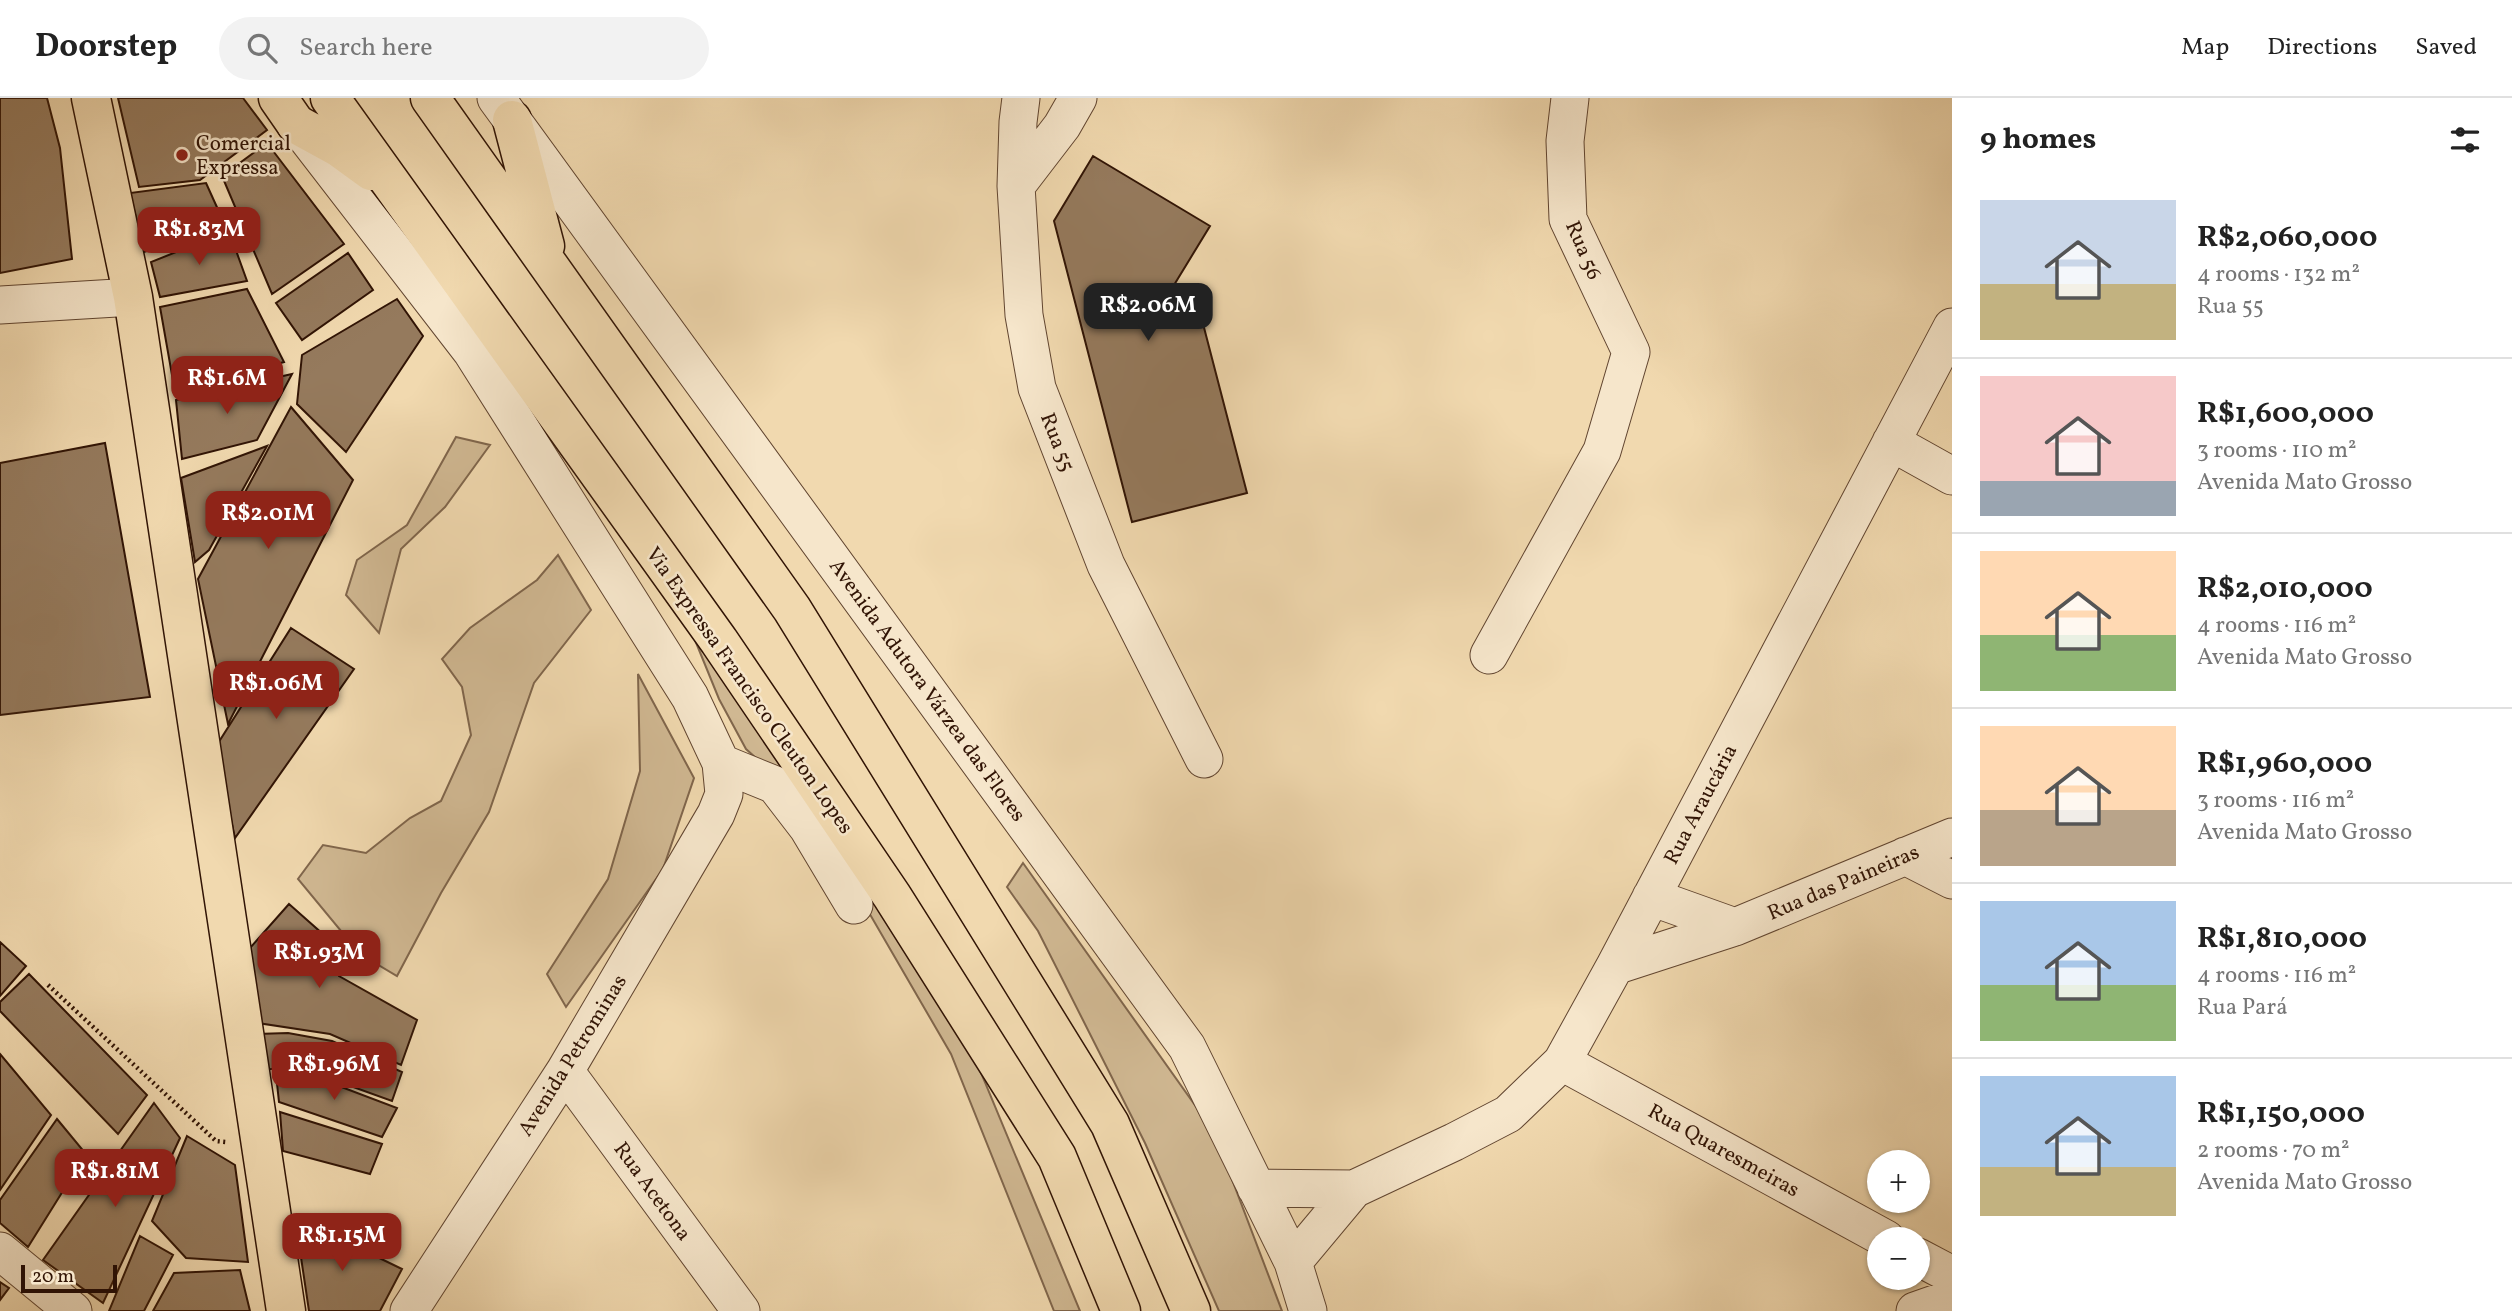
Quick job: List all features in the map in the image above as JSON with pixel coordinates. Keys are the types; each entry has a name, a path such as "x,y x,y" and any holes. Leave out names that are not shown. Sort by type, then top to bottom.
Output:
{"main road":[{"path":"91,98 132,297 286,1311"},
{"name":"Via Expressa Francisco Cleuton Lopes","path":"330,98 719,641 892,896 1057,1157 1121,1311"},
{"path":"430,98 792,609 1110,1124 1191,1311"},
{"path":"504,109 551,268"},
{"path":"287,111 396,189"}],"street":[{"name":"Rua 55","path":"1021,98 1016,186 1024,315 1037,388 1106,565 1204,759"},
{"path":"1016,186 1062,125 1078,98"},
{"name":"Rua 56","path":"1489,655 1602,451 1631,352 1568,219 1565,141 1570,98"},
{"name":"Avenida Adutora Várzea das Flores","path":"504,109 1187,1046 1293,1262 1308,1311"},
{"path":"287,111 472,352 690,697 722,778 775,785 808,828 854,905"},
{"path":"0,305 132,297"},
{"name":"Rua Araucária","path":"1293,1262 1354,1189 1508,1114 1562,1062 1952,327"},
{"path":"1891,442 1952,476"},
{"name":"Avenida Petrominas","path":"409,1311 565,1071 716,814 722,778"},
{"name":"Rua das Paineiras","path":"1615,966 1735,927 1952,837"},
{"path":"1905,856 1952,880"},
{"path":"1651,897 1735,927"},
{"name":"Rua Quaresmeiras","path":"1562,1062 1867,1229"},
{"name":"Rua Acetona","path":"565,1071 741,1311"},
{"name":"Rua Araucária","path":"1256,1188 1354,1189"},
{"path":"0,1251 73,1311"},
{"path":"1930,1263 1952,1275"},
{"path":"1914,1311 1952,1298"}],"path":[{"path":"48,985 216,1141 261,1147"}],"shaded area":[{"path":"456,437 490,445 445,507 401,549 379,633 346,595 357,560 407,525"},
{"path":"558,555 591,610 534,683 489,812 441,893 397,976 360,954 298,879 323,845 366,853 410,818 441,801 471,735 462,687 442,659 470,628 537,580"},
{"path":"686,618 967,1039 1080,1311 1054,1311 951,1054 828,842 792,790 746,749 719,699"},
{"path":"638,674 694,778 663,869 566,1007 547,974 608,879 640,771"},
{"path":"1023,863 1214,1132 1282,1311 1219,1311 1145,1143 1038,931 1007,887"}],"building":[{"path":"0,98 47,98 60,148 72,259 0,273"},
{"name":"Comercial Expressa","path":"118,98 243,98 267,130 200,180 139,187"},
{"path":"267,143 344,244 272,294 222,176"},
{"path":"1093,156 1210,226 1171,290 1195,293 1247,493 1132,522 1054,221"},
{"path":"206,183 225,225 144,252 130,193"},
{"path":"229,231 247,281 160,297 151,262"},
{"path":"348,253 373,290 302,340 276,303"},
{"path":"247,289 284,362 175,392 160,307"},
{"path":"397,299 423,336 346,452 297,404 302,355"},
{"path":"292,374 257,440 182,459 176,400"},
{"path":"291,407 353,480 228,724 198,579"},
{"path":"105,443 150,697 0,715 0,463"},
{"path":"267,446 209,550 195,562 181,478"},
{"path":"291,628 354,669 235,838 215,748"},
{"path":"289,904 342,951 339,976 417,1020 401,1065 330,1034 258,1023 242,957"},
{"path":"0,942 26,966 0,996"},
{"path":"29,974 147,1095 118,1134 0,1011 0,1002"},
{"path":"288,1033 332,1041 402,1072 392,1101 295,1066 264,1070 257,1034"},
{"path":"0,1054 51,1115 0,1190"},
{"path":"294,1069 397,1108 382,1137 279,1102 276,1074"},
{"path":"154,1103 180,1138 103,1303 43,1260"},
{"path":"280,1112 382,1144 370,1174 283,1151"},
{"path":"57,1119 86,1154 28,1247 0,1223 0,1200"},
{"path":"187,1136 235,1165 248,1262 186,1258 152,1221"},
{"path":"295,1217 402,1269 380,1311 309,1311"},
{"path":"140,1236 173,1255 144,1311 109,1311"},
{"path":"240,1270 250,1311 153,1311 174,1273"},
{"path":"0,1282 9,1288 0,1300"}],"place":[{"name":"Comercial Expressa","path":"182,155"}]}
